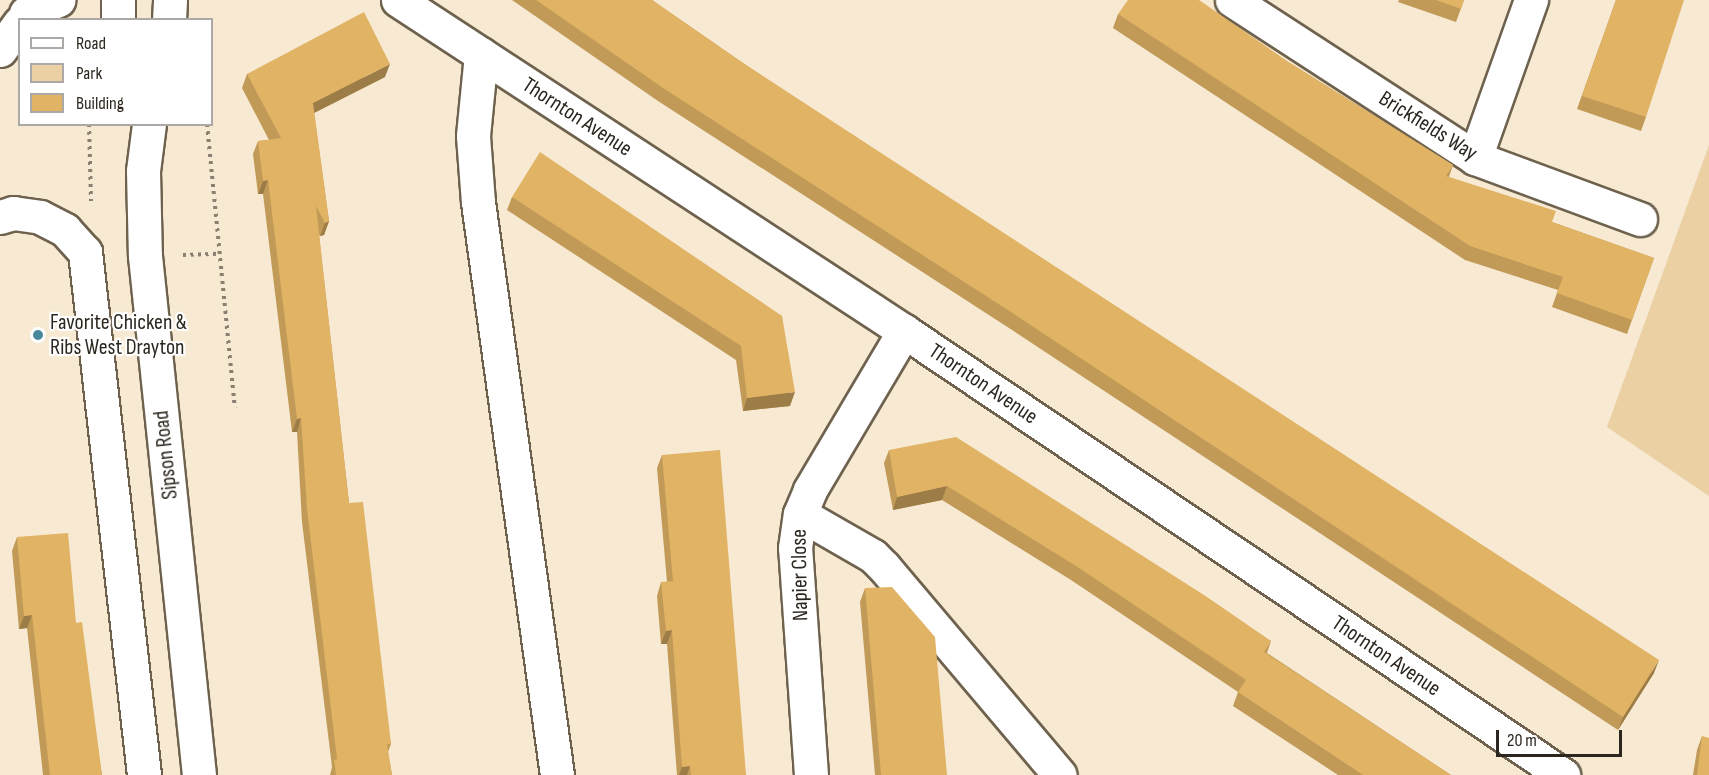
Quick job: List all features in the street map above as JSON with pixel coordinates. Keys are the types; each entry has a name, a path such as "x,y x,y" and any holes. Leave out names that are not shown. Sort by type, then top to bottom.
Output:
{"street":[{"path":"25,13 58,0"},
{"path":"118,0 118,18"},
{"path":"169,18 170,0"},
{"name":"Thornton Avenue","path":"398,0 904,331 1563,775"},
{"name":"Brickfields Way","path":"1232,0 1475,158 1640,219"},
{"path":"1475,158 1531,0"},
{"path":"0,50 18,23"},
{"path":"481,54 473,136 478,202 557,775"},
{"name":"Sipson Road","path":"145,128 147,275 199,775"},
{"path":"0,217 13,213 40,217 65,230 85,252 144,775"},
{"name":"Napier Close","path":"811,775 795,548 800,514 810,490 904,331"},
{"path":"800,514 873,556 902,585 1060,775"}],"path":[{"path":"85,252 91,191 89,126"},
{"path":"207,126 235,408"},
{"path":"179,255 219,254"}],"green space":[{"path":"1709,145 1709,496 1607,427"}],"building":[{"path":"536,0 652,0 740,61 1659,660 1623,717 1014,314 663,88"},
{"path":"1128,0 1199,0 1290,63 1453,165 1446,176 1556,211 1552,222 1654,258 1632,320 1557,293 1563,277 1470,246 1118,14"},
{"path":"1436,0 1464,0 1461,9"},
{"path":"1616,0 1684,0 1646,117 1582,96"},
{"path":"364,12 390,64 313,103 329,221 325,223 316,206 349,503 363,502 391,744 387,744 392,775 336,775 334,760 337,759 307,509 301,418 297,419 268,180 263,181 258,141 281,138 247,74"},
{"path":"540,152 782,316 795,392 747,398 741,346 512,197"},
{"path":"956,437 1204,595 1271,641 1264,652 1451,775 1363,775 1238,692 1246,680 1076,566 947,486 897,497 889,450"},
{"path":"720,450 746,775 691,775 690,766 682,767 672,630 666,631 661,582 673,581 662,455"},
{"path":"68,533 76,623 82,622 102,775 50,775 32,615 24,616 17,537"},
{"path":"892,587 935,637 947,775 881,775 865,588"},
{"path":"1702,736 1709,738 1709,775 1697,775"}],"place":[{"name":"Favorite Chicken & Ribs West Drayton","path":"38,335"}]}
